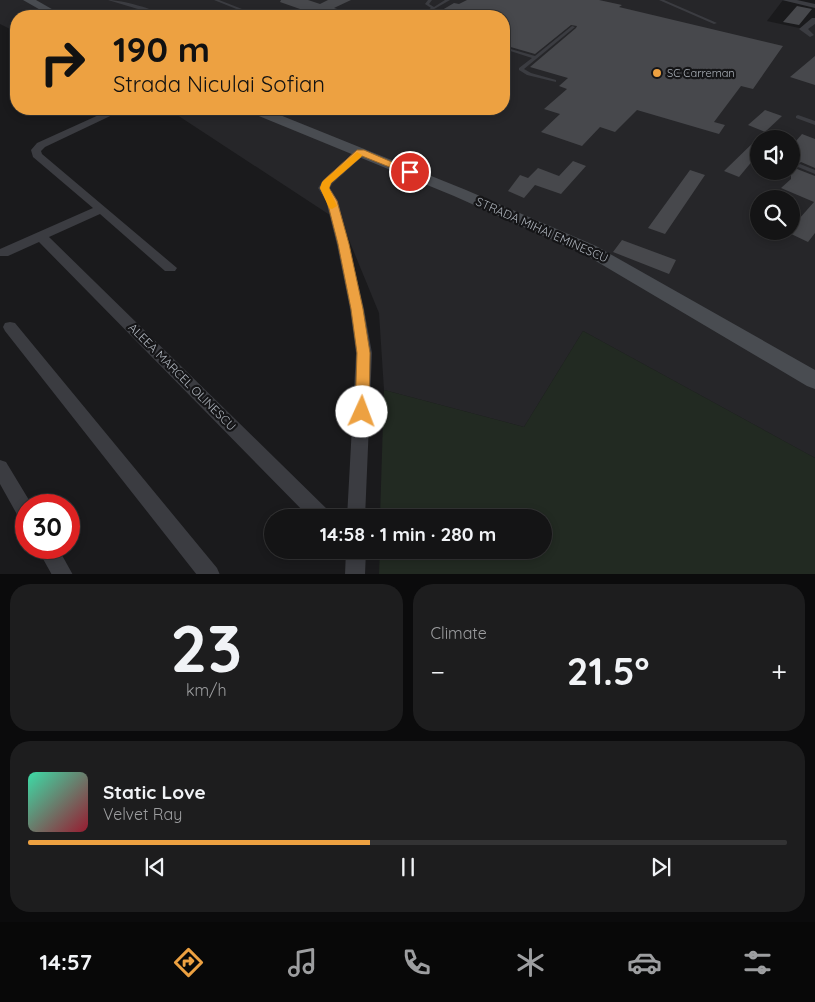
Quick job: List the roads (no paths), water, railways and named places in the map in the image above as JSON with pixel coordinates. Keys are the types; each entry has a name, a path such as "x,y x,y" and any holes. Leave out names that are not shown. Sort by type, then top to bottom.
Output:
{"street":[{"path":"28,0 47,10"},
{"path":"786,0 815,6"},
{"path":"812,35 803,29 815,20"},
{"path":"107,115 42,145 36,150 36,155 170,268"},
{"name":"STRADA MIHAI EMINESCU","path":"269,115 460,193 596,253 815,380"},
{"path":"356,509 364,353 344,244 332,201 324,188 327,182 360,152"},
{"path":"3,253 101,208"},
{"name":"ALEEA MARCEL OLINESCU","path":"41,236 314,509"},
{"path":"10,327 210,574"},
{"path":"0,468 15,494"},
{"path":"54,559 63,574"},
{"path":"356,559 356,574"}],"lane":[{"path":"110,0 147,10"},
{"path":"216,0 240,9"},
{"path":"430,0 427,4 433,8"},
{"path":"430,10 448,0"},
{"path":"661,0 715,23"},
{"path":"554,81 523,71 523,66 573,28"},
{"path":"510,50 535,57"},
{"path":"798,117 815,123"},
{"path":"800,166 815,172"}],"place":[{"name":"SC Carreman","path":"657,73"}]}
